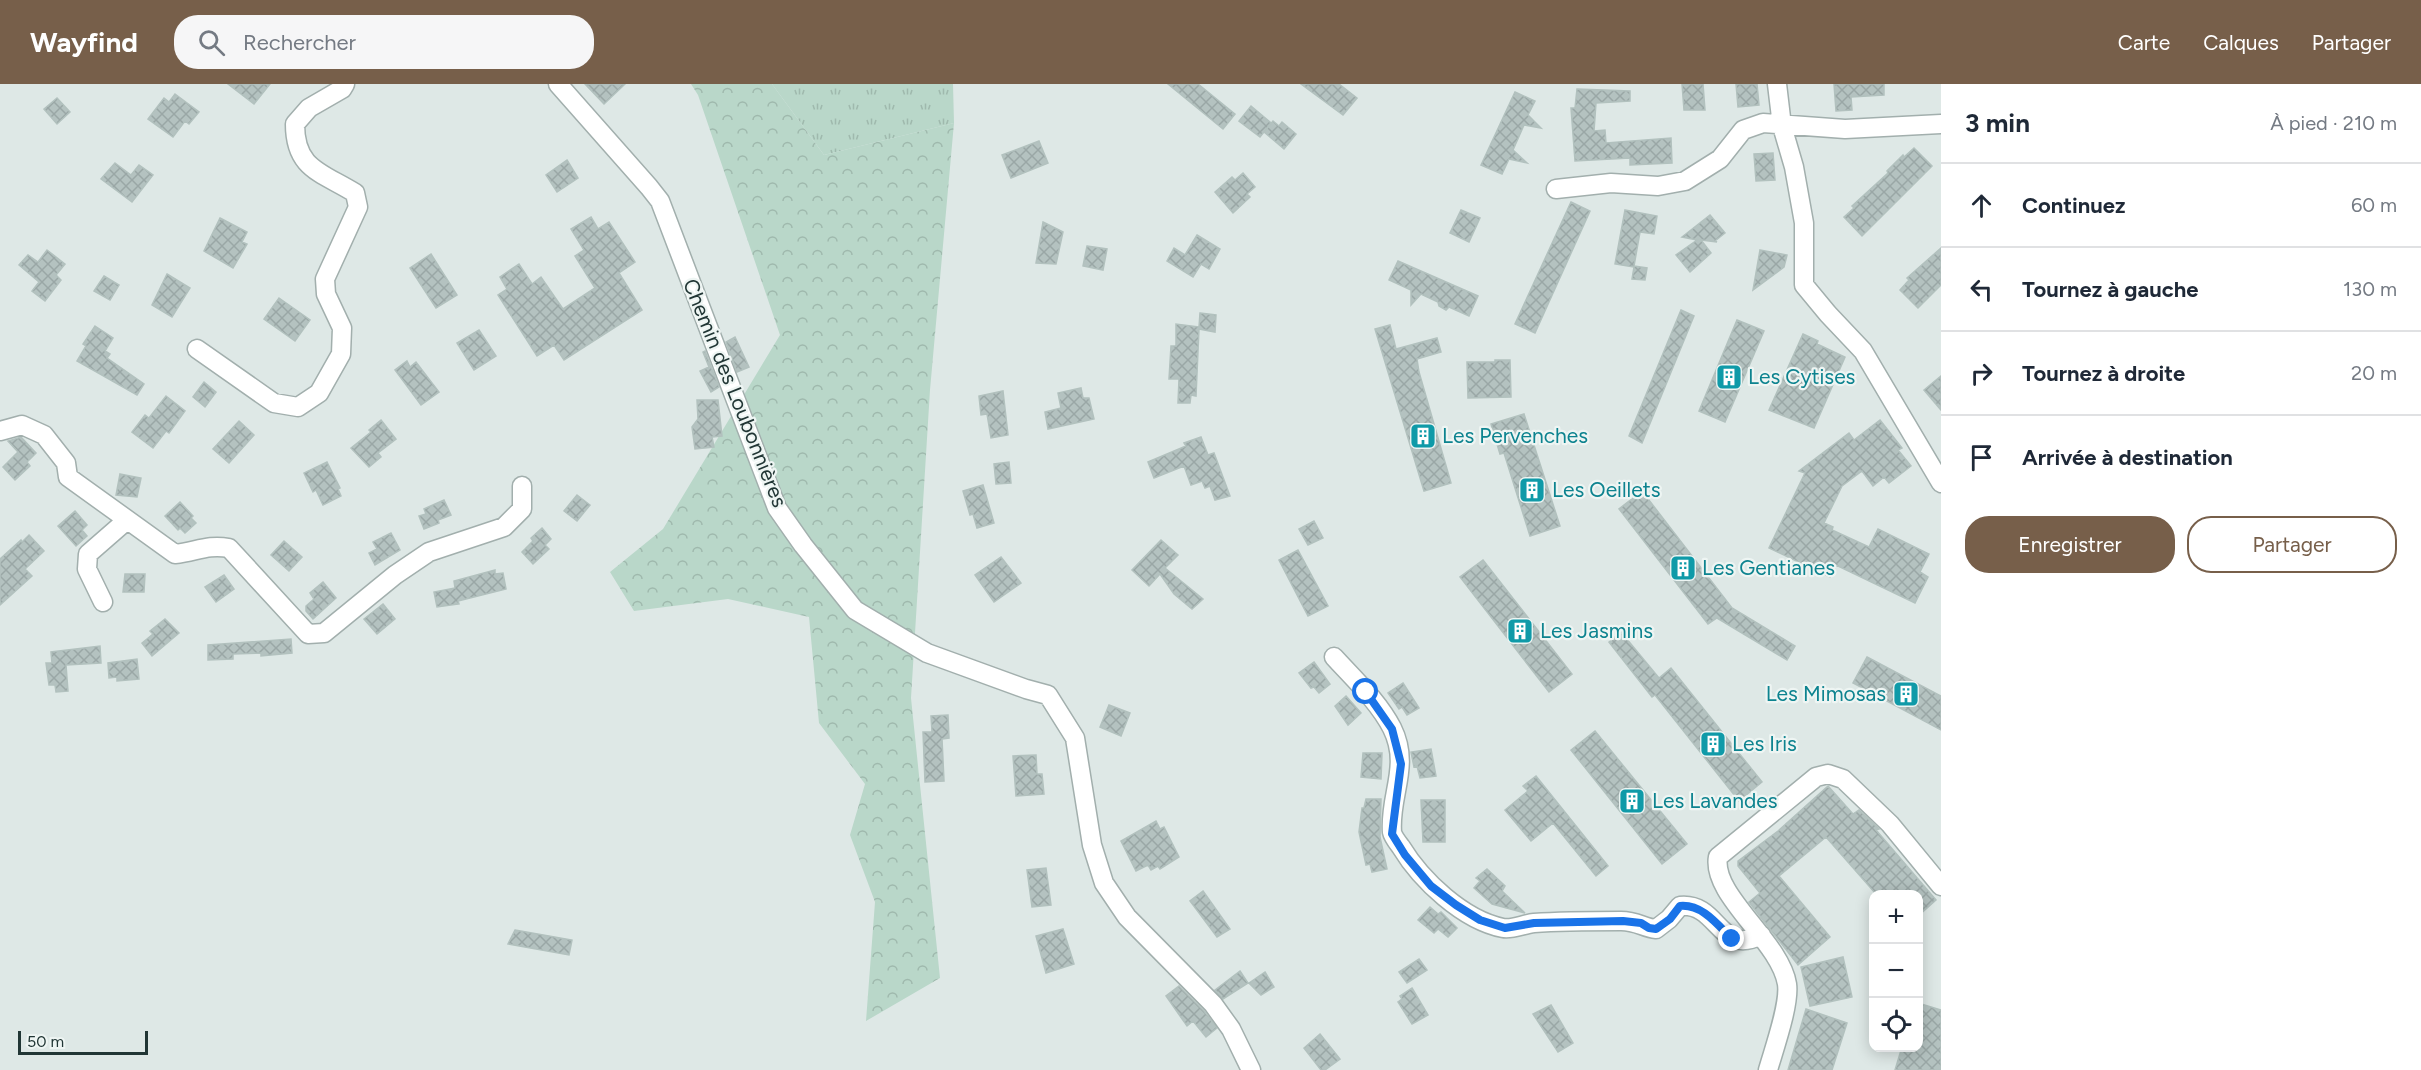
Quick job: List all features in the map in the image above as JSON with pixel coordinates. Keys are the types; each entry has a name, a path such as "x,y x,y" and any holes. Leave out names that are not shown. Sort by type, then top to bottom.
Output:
{"street":[{"path":"197,349 274,403 298,407 319,393 341,354 342,328 326,294 325,279 358,207 355,193 304,163 295,140 295,124 309,108 342,89 345,84"},
{"name":"Chemin des Loubonnières","path":"558,84 660,201 777,508 803,545 855,610 927,653 1017,686 1048,694 1075,738 1092,845 1104,883 1127,917 1214,1004 1231,1029 1251,1070"},
{"path":"1777,84 1782,126 1794,167 1804,223 1804,285 1863,351 1941,483"},
{"path":"1556,189 1611,183 1658,186 1685,181 1720,159 1743,130 1763,123 1845,129 1941,124"},
{"path":"0,431 22,425 44,435 66,463 68,477 175,554 192,552 211,545 229,548 308,634 324,633 395,575 429,552 504,527 522,509 522,486"},
{"path":"103,602 87,569 88,554 127,520"},
{"path":"1334,657 1366,692 1392,729 1401,764 1392,834 1405,855 1431,886 1456,905 1480,920 1505,928 1534,923 1623,921 1641,923 1656,929 1670,919 1680,906 1690,905 1703,911 1732,939 1740,942 1751,941 1761,935"},
{"path":"1768,1070 1785,1006 1787,985 1780,963 1722,884 1716,868 1718,857 1816,777 1828,774 1843,779 1890,824 1941,886"}],"green space":[{"path":"691,84 772,84 824,155 954,123 930,390 911,698 940,978 866,1021 875,902 850,835 865,784 819,723 809,617 728,599 634,611 610,572 663,529 780,335 698,95"},
{"path":"772,84 953,84 954,123 824,155"}],"building":[{"path":"228,84 270,84 254,104"},
{"path":"585,84 625,84 604,104"},
{"path":"1168,84 1198,84 1235,114 1223,129"},
{"path":"1301,84 1339,84 1357,98 1343,115"},
{"path":"1682,84 1703,84 1705,110 1684,110"},
{"path":"1736,84 1757,84 1759,105 1738,107"},
{"path":"1834,84 1884,84 1884,95 1851,97 1852,110 1836,111"},
{"path":"1577,89 1630,91 1630,101 1596,103 1594,131 1605,130 1606,143 1671,138 1672,163 1630,165 1630,158 1575,161 1571,108 1575,108"},
{"path":"1515,92 1535,101 1528,115 1541,128 1524,125 1513,150 1527,163 1509,159 1502,174 1481,165"},
{"path":"175,94 199,112 189,124 185,121 173,137 148,119 164,98 169,102"},
{"path":"57,98 70,112 57,124 44,109"},
{"path":"1251,106 1271,123 1260,137 1239,121"},
{"path":"1273,121 1279,126 1282,122 1296,134 1284,149 1264,132"},
{"path":"1039,141 1048,163 1011,178 1002,155"},
{"path":"1914,148 1932,166 1862,236 1844,217 1903,155 1904,157"},
{"path":"1773,153 1775,180 1756,181 1754,154"},
{"path":"567,160 578,178 557,192 546,175"},
{"path":"115,163 131,175 139,165 153,175 132,202 101,179"},
{"path":"1243,173 1255,187 1247,194 1250,197 1233,213 1215,192 1232,177 1235,180"},
{"path":"1571,202 1590,211 1535,333 1515,324"},
{"path":"1461,210 1480,218 1469,242 1450,233"},
{"path":"1625,210 1657,216 1654,234 1640,232 1634,266 1647,268 1645,280 1632,279 1634,267 1615,264"},
{"path":"1710,215 1725,233 1715,241 1717,242 1701,240 1711,253 1690,272 1676,255 1697,240 1682,237"},
{"path":"591,217 598,229 609,222 635,262 619,273 642,310 564,360 554,345 537,356 498,295 507,289 500,277 519,264 532,284 541,277 563,309 595,288 575,256 584,250 571,229"},
{"path":"220,218 247,232 242,242 247,244 233,268 204,251"},
{"path":"1043,222 1063,232 1056,264 1036,263"},
{"path":"1197,235 1220,249 1209,269 1201,264 1193,277 1167,261 1174,248 1185,255"},
{"path":"1087,246 1107,249 1103,270 1083,266"},
{"path":"1941,248 1941,285 1918,308 1900,290 1909,280 1907,278"},
{"path":"47,250 65,264 56,275 61,280 45,301 32,291 39,282 19,265 28,255 38,262"},
{"path":"1760,250 1787,255 1784,267 1753,290"},
{"path":"431,254 457,295 436,308 410,268"},
{"path":"1398,261 1478,296 1469,316 1449,307 1446,310 1439,306 1438,302 1421,294 1411,305 1411,290 1389,280"},
{"path":"167,274 190,288 172,317 152,305"},
{"path":"104,276 119,285 110,300 94,291"},
{"path":"279,298 310,320 295,341 264,319"},
{"path":"1681,310 1694,316 1642,443 1629,436"},
{"path":"1200,313 1216,315 1215,332 1199,329 1196,396 1191,395 1190,403 1178,403 1179,379 1169,379 1171,346 1176,346 1176,324 1199,327"},
{"name":"Les Cytises","path":"1737,320 1764,331 1725,422 1699,411"},
{"name":"Les Pervenches","path":"1390,325 1396,349 1437,338 1441,352 1417,359 1451,483 1424,491 1375,329"},
{"path":"95,326 113,338 105,351 110,354 107,358 144,384 137,395 77,361 86,346 83,344"},
{"path":"479,330 496,356 474,370 457,343"},
{"path":"1803,334 1818,341 1817,344 1845,357 1814,428 1769,410"},
{"path":"735,337 749,367 737,372 726,342"},
{"path":"705,351 719,387 711,392 700,371 709,367 703,352"},
{"path":"1495,360 1510,360 1511,397 1468,398 1467,362 1495,362"},
{"path":"407,361 410,367 416,362 439,392 421,405 395,370"},
{"path":"1941,376 1941,410 1924,390"},
{"path":"204,382 216,392 205,407 193,397"},
{"path":"1081,388 1083,398 1089,398 1094,419 1048,429 1045,412 1061,408 1058,393"},
{"path":"1003,391 1008,435 991,438 987,414 981,415 979,396"},
{"path":"166,396 185,411 169,433 166,431 153,448 132,432 145,415 149,418"},
{"path":"697,400 718,400 722,436 712,437 714,447 695,449 692,427 698,419"},
{"name":"Les Oeillets","path":"1524,414 1560,526 1530,536 1504,453 1500,454 1491,424"},
{"path":"381,420 396,439 378,453 381,457 369,467 351,448 371,432 369,430"},
{"path":"1880,420 1902,448 1898,450 1911,466 1889,483 1884,477 1873,486 1862,471 1842,486 1824,523 1833,527 1832,530 1869,547 1878,529 1929,554 1920,572 1928,577 1915,603 1836,565 1830,577 1769,548 1805,473 1799,471 1849,433 1854,440"},
{"path":"239,421 254,435 229,463 213,449"},
{"path":"21,437 36,453 27,462 30,466 15,480 3,467 18,452 8,441"},
{"path":"1201,437 1208,455 1214,453 1230,496 1215,500 1210,486 1205,488 1202,481 1191,485 1184,466 1154,478 1148,462 1186,446 1184,443"},
{"path":"327,462 340,488 338,489 341,496 323,505 316,490 313,492 304,473"},
{"path":"1009,462 1011,483 996,484 994,464"},
{"path":"120,474 141,478 137,497 116,495"},
{"path":"983,485 994,523 977,528 973,514 970,515 963,491"},
{"name":"Les Gentianes","path":"1642,491 1732,608 1795,646 1787,660 1717,618 1708,624 1619,509"},
{"path":"577,495 590,505 577,521 564,511"},
{"path":"444,500 451,515 424,529 419,516 426,514 424,509"},
{"path":"180,502 193,516 191,518 196,523 185,533 180,528 178,530 165,516"},
{"path":"75,511 87,525 82,530 87,536 76,546 58,526"},
{"path":"1314,521 1323,538 1308,545 1299,529"},
{"path":"542,528 551,539 545,545 549,549 533,564 522,552 533,541 531,538"},
{"path":"391,533 400,550 375,565 369,553 377,549 373,542"},
{"path":"29,535 44,551 25,569 32,576 0,605 0,559"},
{"path":"1161,540 1178,555 1165,568 1203,599 1192,609 1174,594 1160,574 1149,586 1132,570"},
{"path":"284,541 302,557 289,571 271,555"},
{"path":"1298,550 1328,606 1308,616 1279,560"},
{"path":"1001,557 1021,583 994,602 975,575"},
{"name":"Les Jasmins","path":"1483,560 1572,674 1549,692 1460,577"},
{"path":"495,570 495,574 503,573 506,589 458,601 459,604 437,607 434,592 455,588 454,581"},
{"path":"125,574 145,574 144,592 123,592"},
{"path":"224,575 234,589 216,602 205,587"},
{"path":"323,582 336,598 313,619 306,611 306,606 314,599 310,593"},
{"path":"383,604 395,619 377,634 364,619"},
{"path":"165,619 179,633 152,656 142,643 153,634 150,631"},
{"name":"Les Iris","path":"1621,632 1659,678 1671,668 1762,782 1739,801 1655,695 1652,697 1609,642"},
{"path":"291,639 292,653 261,656 261,653 233,654 233,659 208,660 208,645"},
{"path":"100,646 101,663 66,665 68,691 56,692 55,685 49,685 46,663 52,663 51,652"},
{"name":"Les Mimosas","path":"1867,657 1941,696 1941,730 1853,683"},
{"path":"137,659 139,679 117,681 117,677 109,678 108,663"},
{"path":"1314,662 1330,684 1319,693 1314,687 1311,688 1299,673"},
{"path":"1403,683 1419,708 1407,715 1402,707 1399,709 1388,693"},
{"path":"1346,696 1361,713 1348,725 1335,706"},
{"path":"1109,705 1130,713 1121,736 1100,727"},
{"path":"948,715 949,738 942,739 944,781 925,782 923,732 932,732 931,716"},
{"name":"Les Lavandes","path":"1595,731 1687,844 1662,864 1571,750"},
{"path":"1431,749 1436,776 1420,778 1417,766 1414,767 1411,752"},
{"path":"1363,753 1382,753 1381,779 1361,777"},
{"path":"1036,755 1037,774 1042,774 1044,794 1016,796 1013,756"},
{"path":"1536,776 1608,866 1596,876 1553,823 1531,841 1505,810 1528,791 1523,786"},
{"path":"1828,786 1853,814 1859,810 1879,829 1876,830 1936,900 1923,912 1923,890 1872,890 1826,837 1779,876 1830,937 1798,965 1749,902 1760,893 1738,866 1738,861 1778,831"},
{"path":"1366,799 1381,799 1380,837 1387,869 1372,872 1370,864 1366,865 1359,832 1362,808 1364,808"},
{"path":"1421,800 1445,800 1445,842 1423,842"},
{"path":"1156,821 1160,829 1164,827 1179,857 1160,869 1158,866 1151,870 1148,865 1136,871 1121,841"},
{"path":"1046,868 1051,905 1032,907 1027,870"},
{"path":"1487,869 1505,886 1502,891 1525,913 1492,904 1474,888 1480,881 1476,878"},
{"path":"1203,891 1230,929 1217,937 1190,901"},
{"path":"1430,907 1438,914 1441,912 1457,928 1448,937 1438,929 1434,933 1418,920"},
{"path":"1063,929 1074,964 1046,973 1036,936"},
{"path":"515,930 572,940 569,955 508,944"},
{"path":"1843,957 1852,997 1810,1006 1801,967"},
{"path":"1419,959 1427,970 1407,983 1399,972"},
{"path":"1240,971 1248,983 1223,999 1215,990"},
{"path":"1265,972 1274,987 1261,995 1249,983"},
{"path":"1179,986 1217,1028 1206,1037 1193,1021 1187,1026 1166,996"},
{"path":"1412,988 1428,1015 1412,1024 1398,1002 1402,999 1400,996"},
{"path":"1551,1005 1573,1043 1558,1052 1533,1014"},
{"path":"1923,1005 1941,1010 1941,1070 1895,1070 1900,1052 1923,1052"},
{"path":"1806,1009 1847,1023 1832,1070 1788,1070"},
{"path":"1320,1034 1340,1059 1325,1070 1321,1070 1304,1048"}],"place":[{"name":"Les Cytises","path":"1729,377"},
{"name":"Les Pervenches","path":"1423,436"},
{"name":"Les Oeillets","path":"1532,490"},
{"name":"Les Gentianes","path":"1683,568"},
{"name":"Les Jasmins","path":"1520,631"},
{"name":"Les Mimosas","path":"1906,694"},
{"name":"Les Iris","path":"1713,744"},
{"name":"Les Lavandes","path":"1632,801"}],"route":[{"path":"1366,692 1392,729 1401,764 1392,834 1405,855 1431,886 1456,905 1480,920 1505,928 1534,923 1623,921 1641,923 1656,929 1663,926 1680,906 1690,905 1703,911 1732,939"}]}
